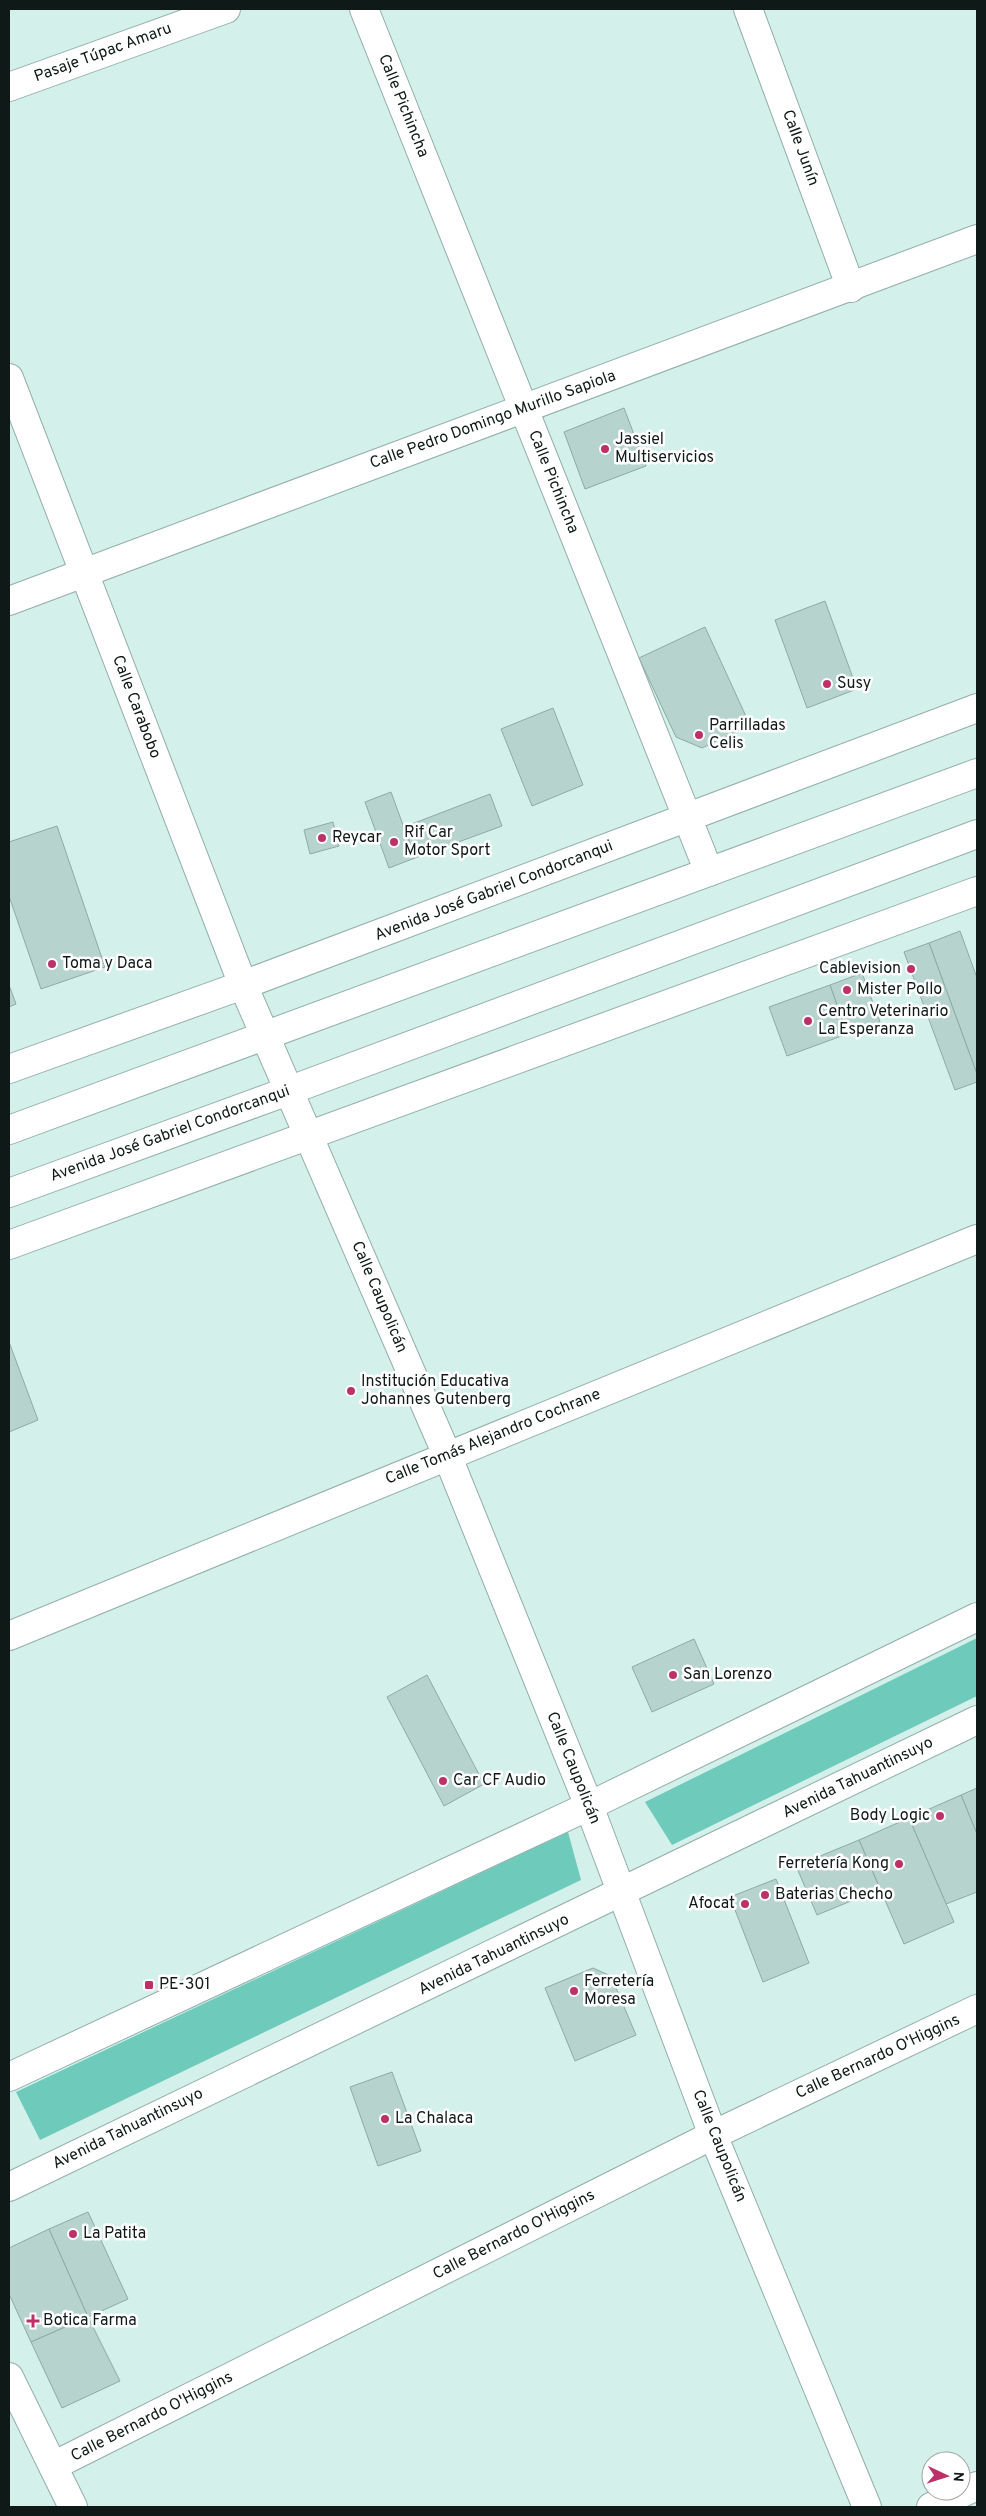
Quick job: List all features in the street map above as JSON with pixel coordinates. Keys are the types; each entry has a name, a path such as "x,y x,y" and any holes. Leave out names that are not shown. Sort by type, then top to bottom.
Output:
{"main road":[{"name":"Pasaje Túpac Amaru","path":"9,87 226,9"},
{"name":"Calle Pichincha","path":"364,9 709,872"},
{"name":"Calle Junín","path":"748,9 851,288"},
{"name":"Calle Pedro Domingo Murillo Sapiola","path":"9,601 851,288 977,239"},
{"name":"Calle Carabobo","path":"9,378 242,985 264,1036"},
{"name":"Avenida José Gabriel Condorcanqui","path":"9,1069 242,985 977,708"},
{"path":"9,1130 977,773"},
{"name":"Avenida José Gabriel Condorcanqui","path":"9,1193 977,834"},
{"path":"9,1245 308,1134 977,891"},
{"name":"Calle Caupolicán","path":"264,1036 447,1455 589,1806 713,2135 867,2507"},
{"name":"Calle Tomás Alejandro Cochrane","path":"9,1636 977,1239"},
{"path":"9,2077 589,1806 977,1617"},
{"name":"Avenida Tahuantinsuyo","path":"11,2180 622,1893 977,1720"},
{"name":"Calle Bernardo O'Higgins","path":"53,2466 713,2135 977,2009"},
{"path":"9,2377 73,2507"},
{"path":"931,2507 977,2486"}],"green space":[{"path":"977,1638 977,1696 672,1845 645,1802"},
{"path":"568,1832 581,1880 40,2140 16,2092"}],"building":[{"name":"Jassiel Multiservicios","path":"624,408 646,466 585,489 564,432"},
{"path":"825,601 857,689 807,708 775,620"},
{"path":"705,627 750,725 702,748 676,737 639,658"},
{"path":"553,708 583,785 532,806 501,729"},
{"name":"Rif Car Motor Sport","path":"391,792 415,858 389,868 365,802"},
{"path":"490,794 502,826 415,858 404,827"},
{"name":"Reycar","path":"333,822 339,846 310,854 304,830"},
{"path":"57,826 105,967 41,989 9,896 9,842"},
{"path":"960,931 977,978 977,1074 929,943"},
{"path":"929,943 977,1074 977,1082 955,1090 904,952"},
{"path":"862,973 880,1022 847,1034 830,985"},
{"path":"9,985 16,1004 9,1007"},
{"name":"Centro Veterinario La Esperanza","path":"830,985 847,1034 787,1056 769,1007"},
{"path":"9,1342 38,1420 9,1432"},
{"name":"San Lorenzo","path":"694,1639 714,1684 652,1712 632,1667"},
{"path":"427,1675 484,1784 444,1806 387,1697"},
{"path":"977,1788 977,1834 961,1795"},
{"path":"961,1795 977,1834 977,1892 946,1904 909,1818"},
{"name":"Ferretería Kong","path":"909,1818 954,1922 904,1944 859,1840"},
{"path":"859,1840 880,1889 817,1915 796,1866"},
{"path":"776,1879 809,1963 763,1982 730,1897"},
{"path":"593,1968 611,1976 636,2035 575,2061 545,1988"},
{"name":"La Chalaca","path":"392,2072 421,2151 378,2166 350,2087"},
{"path":"88,2212 128,2299 88,2317 49,2229"},
{"path":"49,2229 88,2317 31,2342 9,2294 9,2248"},
{"path":"88,2317 120,2381 62,2408 31,2342"}],"place":[{"name":"Jassiel Multiservicios","path":"605,449"},
{"name":"Susy","path":"827,684"},
{"name":"Parrilladas Celis","path":"699,735"},
{"name":"Reycar","path":"322,838"},
{"name":"Rif Car Motor Sport","path":"394,842"},
{"name":"Toma y Daca","path":"52,964"},
{"name":"Cablevision","path":"911,969"},
{"name":"Mister Pollo","path":"847,990"},
{"name":"Centro Veterinario La Esperanza","path":"808,1021"},
{"name":"Institución Educativa Johannes Gutenberg","path":"351,1391"},
{"name":"San Lorenzo","path":"673,1675"},
{"name":"Car CF Audio","path":"443,1781"},
{"name":"Body Logic","path":"940,1816"},
{"name":"Ferretería Kong","path":"899,1864"},
{"name":"Baterias Checho","path":"765,1895"},
{"name":"Afocat","path":"745,1904"},
{"name":"PE-301","path":"149,1985"},
{"name":"Ferretería Moresa","path":"574,1991"},
{"name":"La Chalaca","path":"385,2119"},
{"name":"La Patita","path":"73,2234"},
{"name":"Botica Farma","path":"33,2321"}]}
